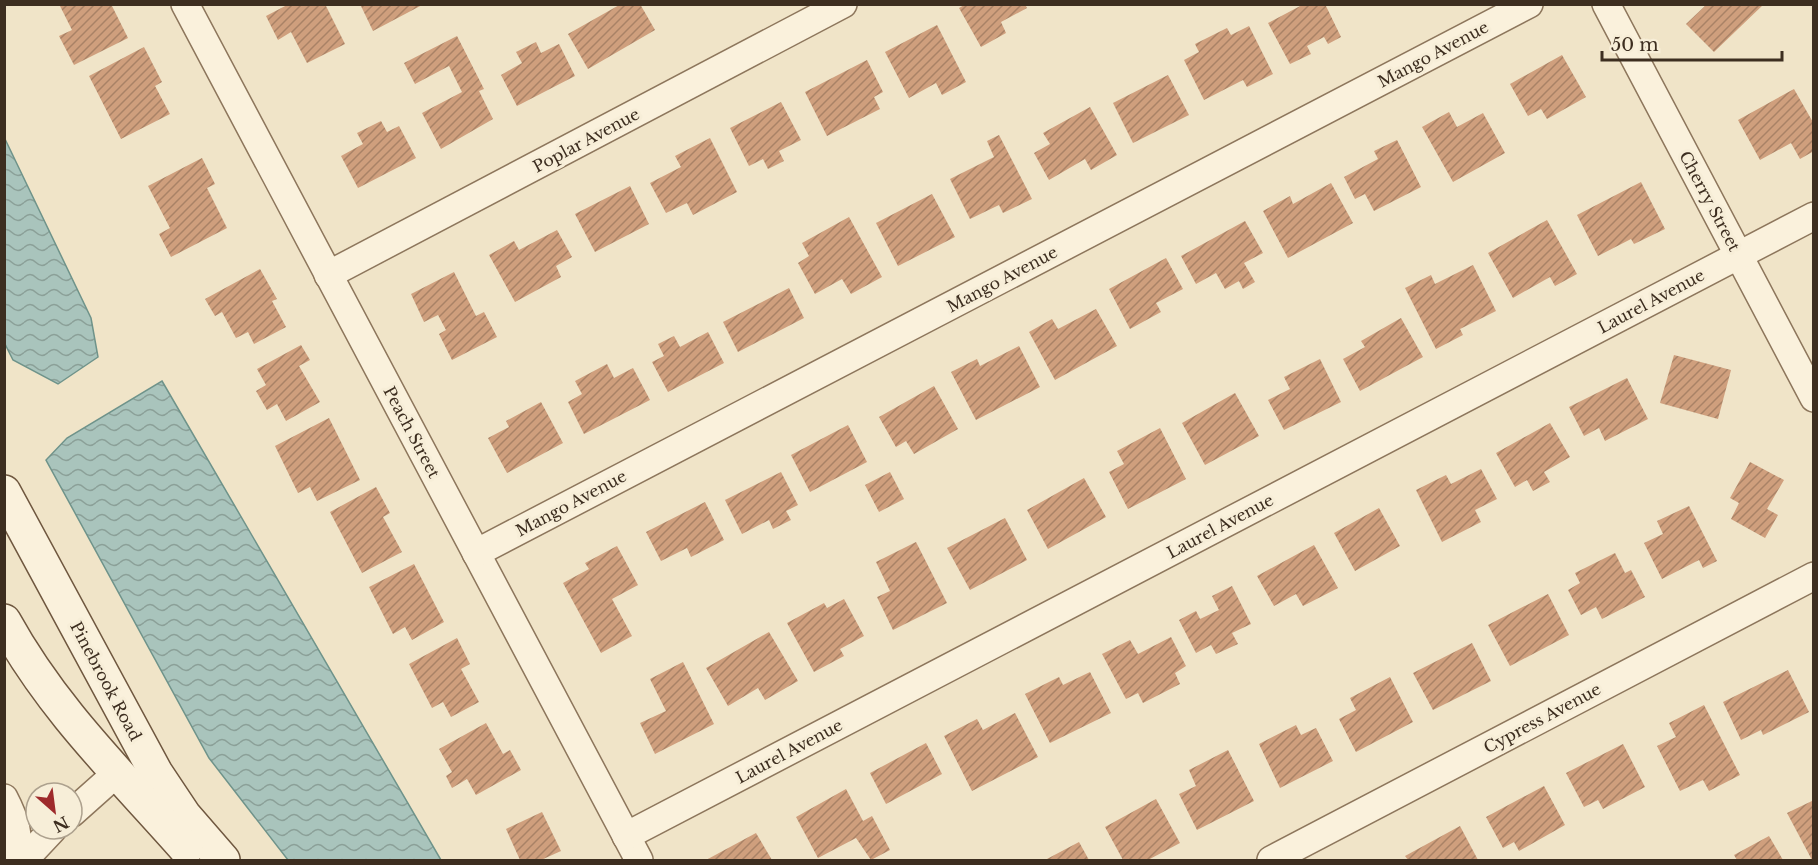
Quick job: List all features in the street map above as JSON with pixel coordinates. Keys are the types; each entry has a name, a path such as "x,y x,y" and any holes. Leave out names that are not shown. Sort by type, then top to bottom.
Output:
{"street":[{"name":"Peach Street","path":"185,4 639,861"},
{"name":"Poplar Avenue","path":"328,275 843,4"},
{"name":"Mango Avenue","path":"476,553 1529,4"},
{"name":"Cherry Street","path":"1606,4 1814,398"},
{"name":"Laurel Avenue","path":"626,836 1814,216"},
{"name":"Pinebrook Road","path":"4,492 156,773 184,815 223,861"},
{"name":"Cypress Avenue","path":"1272,861 1814,576"},
{"path":"4,621 48,693 79,732 118,772 196,861"},
{"path":"84,802 118,772"},
{"path":"15,861 18,811"},
{"path":"24,861 43,841"}],"water":[{"path":"5,139 91,318 98,357 58,384 13,360 5,344"},
{"path":"162,381 441,860 288,860 209,758 46,460 67,438"}],"building":[{"path":"59,4 111,4 128,38 74,65 59,36 72,30"},
{"path":"289,4 325,4 345,44 307,63 291,32 278,40 266,16"},
{"path":"360,4 424,4 373,31"},
{"path":"621,4 640,4 655,30 588,69 568,34"},
{"path":"966,4 1025,4 1027,8 1001,22 1006,33 981,47 959,8"},
{"path":"1304,4 1325,4 1341,37 1328,44 1324,37 1307,46 1311,54 1290,64 1268,23"},
{"path":"1707,4 1764,4 1714,52 1686,24"},
{"path":"937,25 966,82 942,95 936,83 909,98 885,52"},
{"path":"1249,26 1273,74 1247,87 1243,80 1204,100 1184,60 1199,52 1195,44 1227,28 1231,35"},
{"path":"457,36 484,89 479,91 493,119 441,149 422,113 462,92 449,66 415,84 404,63"},
{"path":"536,42 541,53 559,44 575,76 517,106 501,75 522,63 516,52"},
{"path":"144,47 162,82 155,86 170,114 121,139 89,76"},
{"path":"1562,55 1586,97 1547,119 1541,109 1528,116 1510,84"},
{"path":"867,60 883,92 874,97 880,109 827,136 805,92"},
{"path":"1168,75 1189,115 1133,143 1113,103"},
{"path":"1794,89 1814,124 1814,151 1800,159 1791,143 1760,160 1738,120"},
{"path":"781,102 801,140 779,151 784,161 768,169 763,159 749,166 730,128"},
{"path":"1090,107 1117,155 1091,170 1085,159 1049,180 1034,153 1050,144 1043,133"},
{"path":"1449,112 1457,127 1483,113 1505,153 1453,182 1422,127"},
{"path":"381,121 387,132 399,126 416,158 358,188 341,156 363,144 357,133"},
{"path":"999,135 1032,199 1003,213 999,205 970,219 950,179 994,157 987,141"},
{"path":"710,138 737,192 693,215 687,203 666,213 650,183 681,167 675,156"},
{"path":"1397,140 1421,187 1374,211 1365,194 1355,199 1344,177 1378,159 1374,151"},
{"path":"202,158 215,184 207,188 227,228 171,257 159,234 170,228 148,186"},
{"path":"1641,182 1665,229 1634,244 1631,239 1598,256 1577,215"},
{"path":"1331,183 1353,223 1288,258 1263,211 1290,196 1293,204"},
{"path":"630,186 649,224 595,252 575,214"},
{"path":"932,194 955,237 898,266 876,223"},
{"path":"849,217 882,277 851,294 842,279 815,294 798,263 809,256 802,243"},
{"path":"1547,220 1577,274 1555,286 1550,277 1513,298 1488,253"},
{"path":"1245,221 1263,253 1244,263 1255,282 1243,289 1239,281 1225,289 1216,273 1196,284 1181,256"},
{"path":"557,230 572,257 556,266 561,277 515,302 489,255 514,241 519,250"},
{"path":"1166,258 1183,289 1156,303 1161,312 1130,329 1109,289"},
{"path":"1473,265 1496,311 1460,329 1463,335 1436,349 1405,288 1431,275 1435,284"},
{"path":"260,269 277,299 272,301 286,327 254,344 248,332 236,338 222,312 215,316 205,299"},
{"path":"454,272 476,316 484,312 497,337 452,360 439,334 446,330 438,315 424,322 411,294"},
{"path":"789,288 804,318 738,352 723,322"},
{"path":"1096,309 1117,346 1055,380 1029,332 1052,319 1058,329"},
{"path":"1401,318 1423,357 1360,391 1343,359 1365,347 1361,341"},
{"path":"708,332 724,363 668,392 652,362 664,356 658,344 674,336 680,347"},
{"path":"301,345 310,360 299,366 320,402 286,421 277,404 267,410 256,391 266,385 257,369"},
{"path":"1019,346 1040,387 976,420 951,372 977,359 980,366"},
{"path":"1674,355 1731,370 1718,419 1660,403"},
{"path":"1320,359 1341,402 1284,430 1268,400 1290,389 1284,377"},
{"path":"607,364 614,378 633,368 650,400 584,434 568,402 582,394 575,381"},
{"path":"1627,378 1648,419 1605,441 1599,428 1584,436 1569,407"},
{"path":"934,386 958,429 914,454 906,441 896,447 879,417"},
{"path":"1235,393 1259,436 1205,465 1182,423"},
{"path":"541,402 563,443 507,473 488,438 509,427 506,421"},
{"path":"329,418 360,480 317,501 310,487 298,493 275,446"},
{"path":"1550,423 1570,457 1544,472 1550,482 1533,491 1527,480 1515,487 1496,453"},
{"path":"848,425 867,462 810,492 791,455"},
{"path":"1160,428 1186,479 1128,509 1109,472 1124,464 1117,451"},
{"path":"1750,462 1784,480 1767,509 1778,515 1765,538 1731,519 1739,503 1730,498"},
{"path":"1481,469 1497,499 1475,510 1481,522 1442,542 1416,490 1446,475 1451,484"},
{"path":"781,472 798,505 786,511 791,520 773,529 769,520 742,534 725,500"},
{"path":"890,472 904,499 879,512 865,485"},
{"path":"1084,478 1106,517 1048,549 1027,510"},
{"path":"376,487 390,513 383,517 402,552 362,573 330,512"},
{"path":"705,502 724,540 691,557 687,548 661,561 646,532"},
{"path":"1689,506 1717,561 1703,568 1699,560 1662,579 1644,543 1663,534 1657,521"},
{"path":"1379,508 1400,546 1355,571 1334,533"},
{"path":"1005,518 1027,560 970,590 947,548"},
{"path":"916,542 947,603 893,630 877,597 890,591 876,562"},
{"path":"1314,545 1338,588 1303,606 1296,594 1274,606 1257,576"},
{"path":"617,546 638,585 612,599 632,636 601,653 563,583 589,569 585,563"},
{"path":"1615,553 1625,573 1631,570 1645,597 1602,619 1596,607 1581,615 1568,590 1580,583 1575,573"},
{"path":"414,564 444,622 412,640 405,627 393,634 369,587"},
{"path":"1232,586 1251,624 1232,633 1238,644 1216,654 1211,645 1196,653 1179,620 1196,611 1200,619 1219,610 1212,596"},
{"path":"1548,594 1569,635 1510,666 1488,625"},
{"path":"844,599 864,636 840,649 844,656 814,672 787,623 824,603 827,608"},
{"path":"769,632 798,681 765,700 758,688 728,706 706,668"},
{"path":"1171,637 1186,666 1175,673 1180,684 1143,703 1138,693 1126,699 1102,654 1130,640 1138,654"},
{"path":"457,638 470,664 461,669 479,702 451,717 443,702 432,708 409,664"},
{"path":"1472,643 1491,681 1433,710 1413,673"},
{"path":"683,662 714,724 655,754 640,723 666,711 650,679"},
{"path":"1788,670 1809,712 1763,735 1761,730 1741,740 1723,702"},
{"path":"1090,672 1111,713 1050,743 1025,694 1059,677 1063,685"},
{"path":"1390,677 1413,722 1356,752 1339,719 1356,710 1350,698"},
{"path":"1704,705 1740,775 1709,791 1703,780 1680,791 1657,746 1676,737 1669,723"},
{"path":"1015,713 1038,757 972,791 944,736 977,719 983,730"},
{"path":"486,723 503,754 510,750 521,770 476,795 467,779 452,788 446,776 452,772 439,749"},
{"path":"1296,725 1301,735 1316,728 1333,761 1280,788 1259,744"},
{"path":"926,743 942,774 886,804 870,773"},
{"path":"1623,744 1645,787 1603,809 1598,800 1584,807 1566,773"},
{"path":"1228,750 1254,801 1197,830 1179,794 1196,786 1189,770"},
{"path":"1544,786 1565,825 1519,851 1514,842 1503,848 1486,817"},
{"path":"846,789 863,821 872,816 890,850 871,860 856,838 818,858 796,817"},
{"path":"1156,799 1180,843 1148,860 1123,860 1105,827"},
{"path":"1814,800 1814,860 1812,860 1787,813"},
{"path":"542,812 561,851 541,860 520,860 506,829"},
{"path":"1460,826 1478,860 1408,860 1405,856"},
{"path":"756,833 772,860 706,860"},
{"path":"1769,836 1783,860 1737,860 1734,855"},
{"path":"1079,842 1089,860 1045,860"}]}
